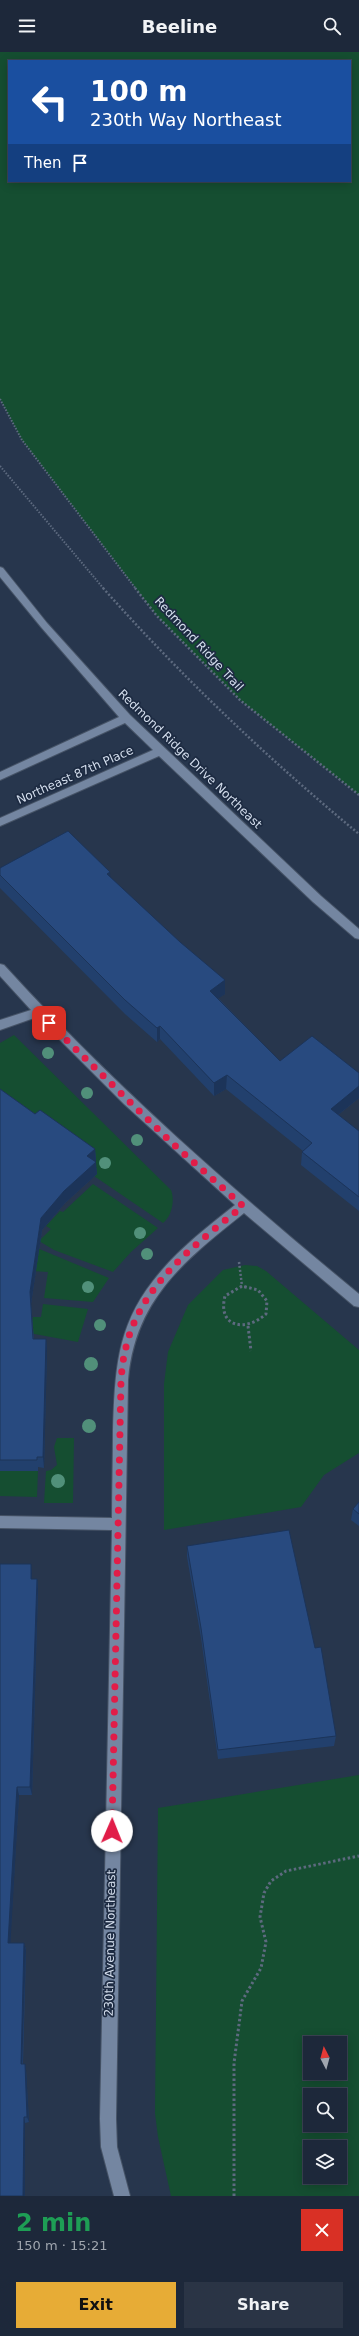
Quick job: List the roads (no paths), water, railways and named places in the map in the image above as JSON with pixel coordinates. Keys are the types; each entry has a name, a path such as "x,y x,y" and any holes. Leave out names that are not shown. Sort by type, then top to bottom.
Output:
{"street":[{"name":"Redmond Ridge Drive Northeast","path":"0,570 44,625 126,718 317,899 359,935"},
{"path":"0,776 126,718"},
{"name":"Northeast 87th Place","path":"0,822 160,751"},
{"path":"0,968 38,1012 172,1143 243,1206 359,1302"},
{"path":"0,1025 38,1012"},
{"name":"230th Avenue Northeast","path":"122,2196 109,2147 108,2119 121,1380 126,1346 141,1309 161,1279 191,1248 243,1206"},
{"path":"0,1522 119,1524"}]}
